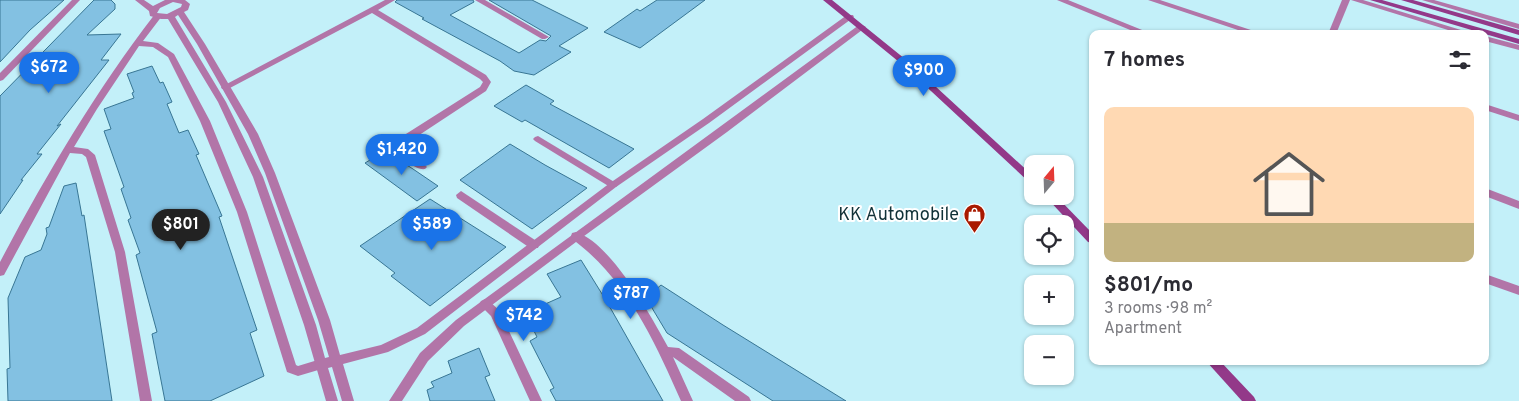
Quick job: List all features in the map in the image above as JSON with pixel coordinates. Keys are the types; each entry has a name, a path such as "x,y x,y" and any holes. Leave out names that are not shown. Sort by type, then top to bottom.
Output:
{"main road":[{"path":"827,0 850,17 952,104 1024,172"},
{"path":"1374,0 1478,30"},
{"path":"1405,0 1519,33"},
{"path":"1489,33 1519,42"},
{"path":"1059,205 1089,236"},
{"path":"1216,365 1250,401"}],"street":[{"path":"0,78 76,0"},
{"path":"0,272 67,149 156,13 164,2 180,0 186,4 175,14 156,13 139,0"},
{"path":"225,87 391,0"},
{"path":"479,0 545,36"},
{"path":"1061,0 1138,30"},
{"path":"1152,0 1246,30"},
{"path":"1334,30 1346,0"},
{"path":"1355,0 1456,30"},
{"path":"1426,0 1519,27"},
{"path":"1454,0 1472,10 1472,13"},
{"path":"372,10 483,77 487,82 483,89 401,140 396,146 398,150 422,167"},
{"path":"175,14 201,44 253,134 270,173 324,320 348,401"},
{"path":"175,14 222,102 258,177 306,316 332,401"},
{"path":"137,43 155,45 171,56 205,121 242,212 291,368 298,371 321,364 362,357 389,348 421,331 614,185 850,17"},
{"path":"395,401 424,357 460,322 862,27"},
{"path":"1489,39 1519,48"},
{"path":"1489,108 1519,118"},
{"path":"706,121 724,130"},
{"path":"538,139 614,185"},
{"path":"67,149 86,151 90,155 120,252 146,401"},
{"path":"627,176 645,188"},
{"path":"1489,194 1519,205"},
{"path":"461,195 534,245"},
{"path":"576,236 589,243 601,254 618,276 651,327 687,401"},
{"path":"1489,280 1519,291"},
{"path":"485,304 495,313 536,401"},
{"path":"447,311 460,322"},
{"path":"664,352 675,352 745,401"}],"building":[{"path":"0,0 64,0 30,30 0,62"},
{"path":"94,0 111,0 115,4 115,9 87,35 121,34 101,60 109,60 37,154 42,154 21,180 23,180 0,214 0,96"},
{"path":"397,0 473,0 474,2 450,15 519,53 540,40 546,41 551,36 489,0 532,0 588,28 559,46 571,52 534,75 514,71 500,61 422,19 424,18 395,2"},
{"path":"657,0 705,0 640,48 604,32 637,9 640,11"},
{"path":"152,66 160,83 163,82 172,102 167,104 179,133 188,130 199,154 196,155 222,216 219,217 257,330 250,333 264,376 210,401 165,401 152,334 157,332 136,255 140,253 128,220 131,218 121,189 124,187 104,131 111,129 104,109 134,98 132,93 134,92 127,74"},
{"path":"526,85 554,101 550,104 634,149 609,168 525,120 522,122 494,106"},
{"path":"510,144 587,188 532,229 460,180"},
{"path":"385,151 438,186 417,201 365,163"},
{"path":"76,183 82,216 84,215 112,401 8,401 7,369 10,368 8,298 25,257 41,250 47,234 46,228 49,227 64,186"},
{"path":"430,199 506,247 430,306 391,276 395,273 360,246"},
{"path":"581,260 663,401 556,401 550,390 554,388 530,341 537,337 525,313 561,297 547,274"},
{"path":"661,285 846,401 773,401 667,333 646,298"},
{"path":"479,348 490,375 485,377 495,401 430,401 427,390 434,387 431,382 452,373 448,361"}],"place":[{"name":"KK Automobile","path":"975,233"}]}
